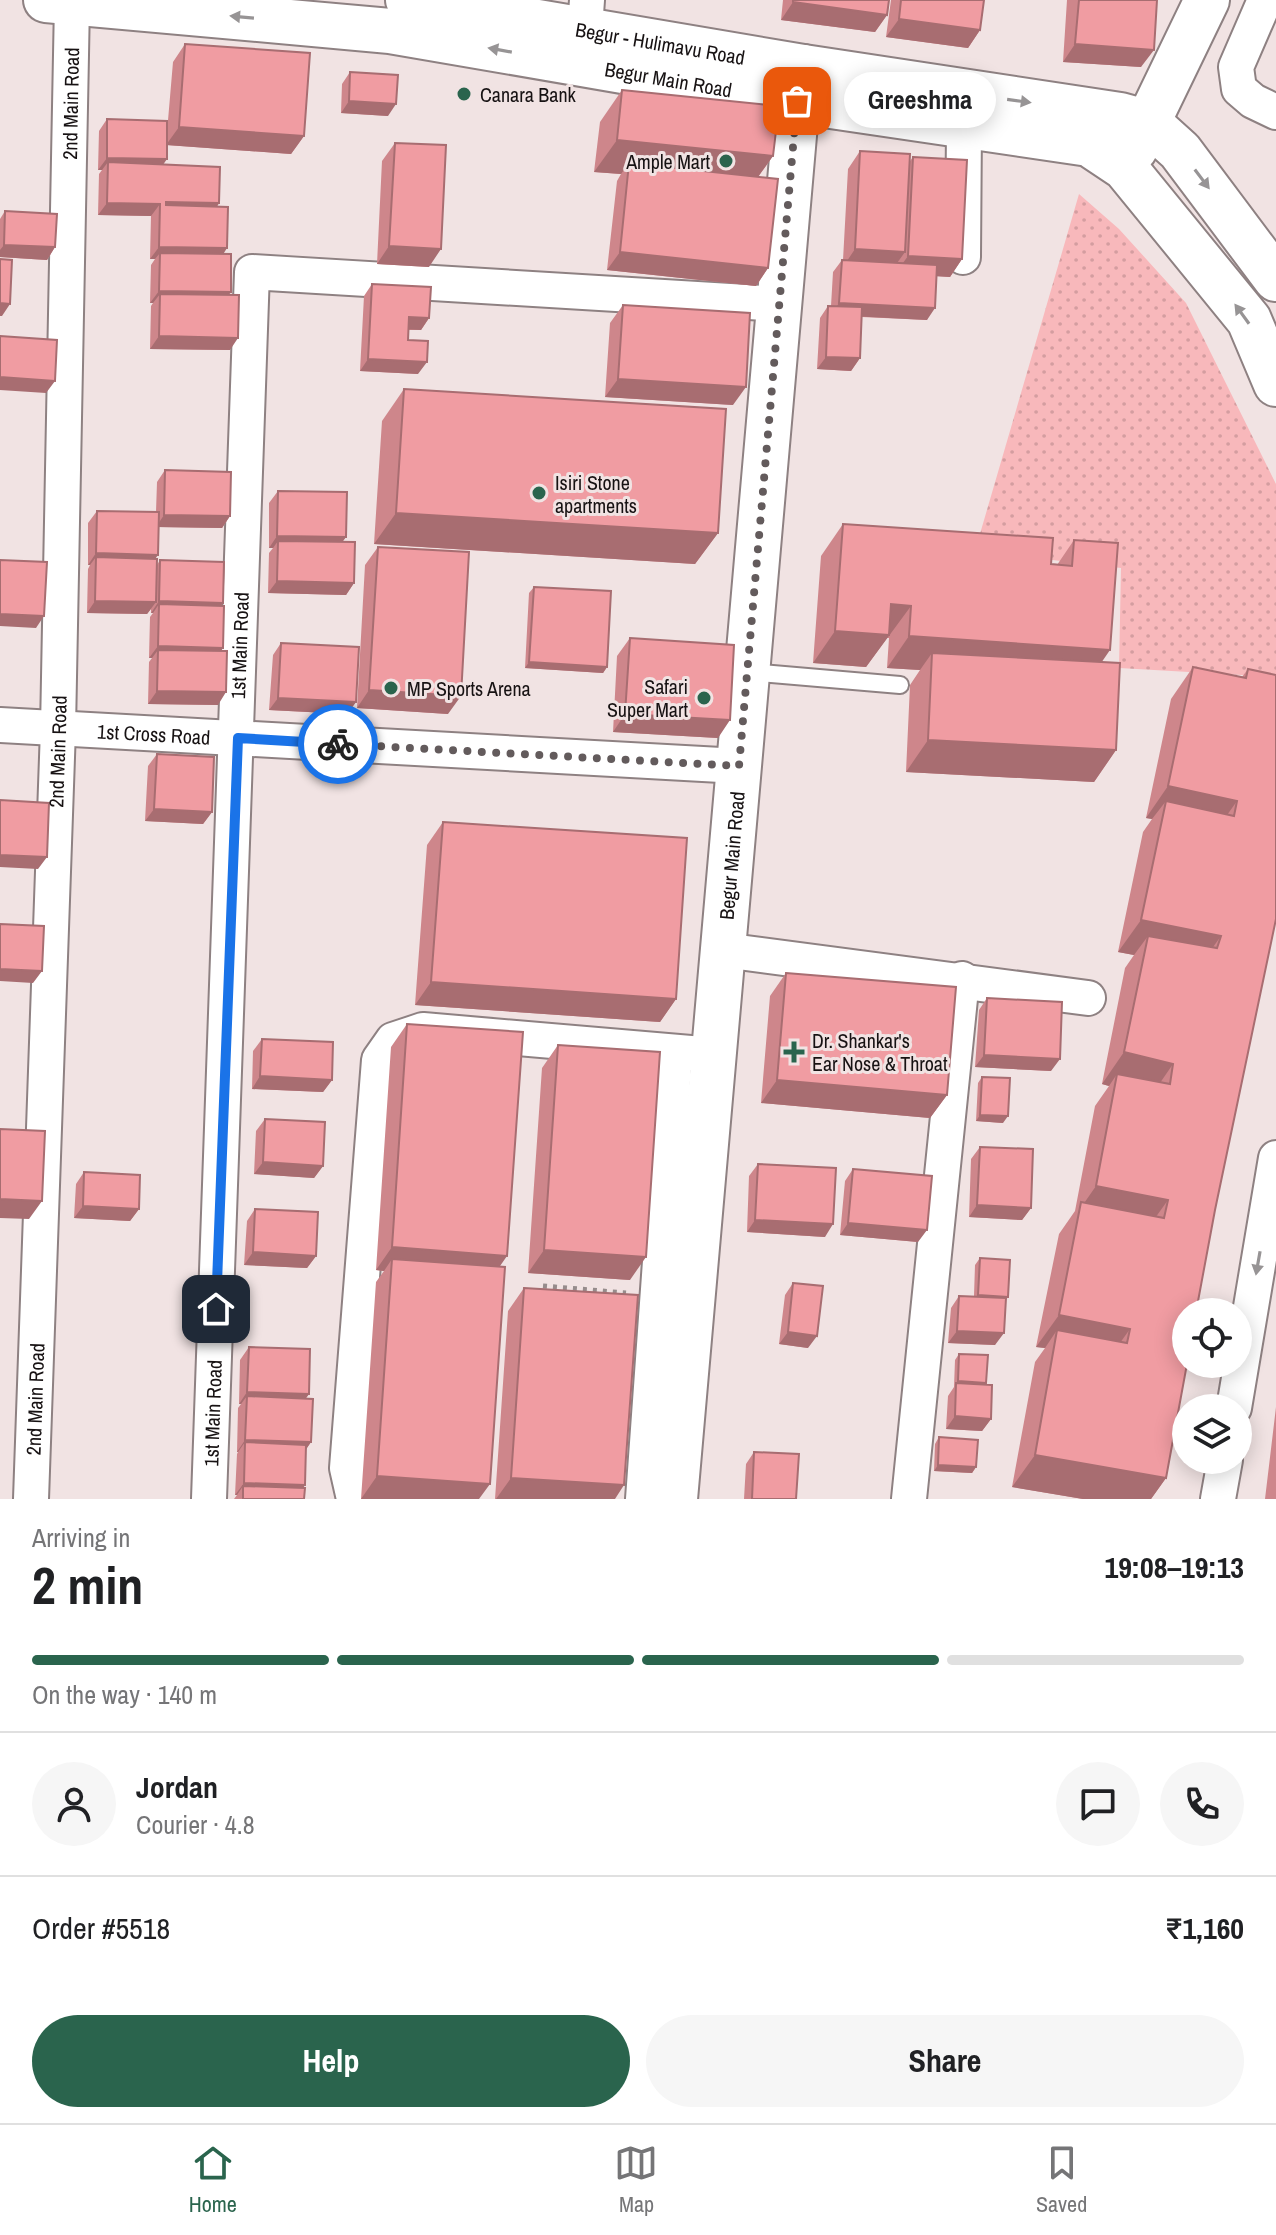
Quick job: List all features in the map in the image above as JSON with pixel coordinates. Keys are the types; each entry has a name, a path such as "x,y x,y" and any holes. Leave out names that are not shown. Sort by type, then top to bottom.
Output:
{"main road":[{"path":"1125,168 1207,0"},
{"name":"Begur - Hulimavu Road","path":"59,2 397,10 583,31"},
{"name":"Begur Main Road","path":"583,31 800,84 723,950 694,1053 675,1499"},
{"path":"800,84 1120,115 1149,123 1180,151 1274,267"},
{"path":"800,84 964,126 1089,144 1125,168 1249,320 1276,384"}],"street":[{"path":"1265,0 1236,67 1239,89 1276,112"},
{"name":"2nd Main Road","path":"31,1499 58,729 59,2"},
{"path":"963,257 964,126"},
{"name":"1st Main Road","path":"209,1499 252,272 780,304"},
{"name":"1st Cross Road","path":"0,725 739,766"},
{"path":"723,950 962,979 1088,998"},
{"path":"909,1499 962,979"},
{"path":"354,1499 347,1468 379,1060 393,1040 423,1030 694,1053 657,1295 643,1499"},
{"path":"1236,1394 1276,1158"},
{"path":"1218,1499 1222,1474"}],"lane":[{"path":"747,672 900,685"}],"path":[{"path":"543,1286 657,1295"}],"shaded area":[{"path":"1079,194 1119,229 1186,303 1276,484 1276,677 1119,668 1121,568 975,551"}],"building":[{"path":"793,0 889,0 887,15"},
{"path":"901,0 984,0 980,30 899,19"},
{"path":"1079,0 1157,0 1154,50 1075,44"},
{"path":"185,44 310,53 304,136 179,127"},
{"path":"350,72 398,75 396,104 349,101"},
{"path":"622,90 779,106 773,156 617,140"},
{"path":"107,119 167,121 167,159 107,158"},
{"path":"395,143 446,145 441,249 389,246"},
{"path":"860,151 910,154 905,252 855,249"},
{"path":"913,157 967,160 962,259 908,256"},
{"path":"108,162 220,167 219,203 166,202 166,205 228,207 227,248 159,247 160,204 107,203"},
{"path":"629,163 778,179 768,268 620,252"},
{"path":"5,211 57,214 55,247 4,245"},
{"path":"160,253 231,254 231,292 159,291"},
{"path":"0,259 12,260 10,304 0,303"},
{"path":"842,260 937,265 935,308 839,303"},
{"path":"372,284 431,287 429,318 409,317 408,340 428,341 427,362 368,359"},
{"path":"160,294 239,295 238,338 159,336"},
{"path":"623,305 750,313 746,387 618,379"},
{"path":"828,306 862,307 860,358 826,357"},
{"path":"0,336 57,340 55,381 0,377"},
{"name":"Isiri Stone apartments","path":"404,389 726,409 718,533 396,513"},
{"path":"165,470 231,472 230,516 164,515"},
{"path":"278,491 347,492 346,537 277,536"},
{"path":"97,511 159,512 158,555 96,553"},
{"path":"843,524 1053,538 1051,564 1072,566 1074,540 1118,543 1110,650 909,636 911,606 891,604 889,635 835,631"},
{"path":"278,541 355,542 354,583 277,581"},
{"path":"378,547 469,552 461,696 369,690"},
{"path":"96,557 157,559 156,602 95,601"},
{"path":"0,560 47,562 44,616 0,614"},
{"path":"160,560 224,562 223,603 159,601"},
{"path":"534,587 611,591 607,667 529,662"},
{"path":"159,604 224,606 223,648 158,646"},
{"path":"630,638 734,645 730,720 625,714"},
{"path":"281,643 359,647 356,702 278,698"},
{"path":"158,650 227,651 226,692 157,691"},
{"path":"932,653 1120,663 1116,750 928,740"},
{"path":"1193,667 1246,678 1248,669 1276,675 1276,919 1199,1298 1172,1298 1172,1378 1184,1378 1181,1394 1172,1394 1172,1445 1166,1478 1035,1455 1057,1330 1127,1343 1130,1329 1059,1315 1081,1202 1164,1218 1168,1200 1096,1186 1117,1074 1170,1084 1173,1064 1124,1052 1148,936 1217,948 1221,936 1141,920 1166,801 1234,816 1237,801 1168,786"},
{"path":"157,754 214,757 212,812 154,809"},
{"path":"0,800 49,803 47,857 0,855"},
{"path":"443,822 687,838 676,999 431,982"},
{"path":"0,924 44,926 42,971 0,969"},
{"path":"786,973 956,987 947,1095 777,1080"},
{"path":"987,998 1062,1002 1060,1059 984,1055"},
{"path":"407,1024 523,1032 507,1256 392,1247"},
{"path":"262,1039 333,1042 332,1080 260,1076"},
{"path":"558,1045 660,1052 646,1257 544,1250"},
{"path":"982,1077 1010,1078 1008,1116 980,1115"},
{"path":"265,1119 325,1122 323,1166 263,1162"},
{"path":"0,1129 45,1131 42,1201 0,1199"},
{"path":"980,1147 1033,1149 1031,1208 977,1205"},
{"path":"758,1164 836,1168 833,1224 755,1220"},
{"path":"853,1169 932,1176 927,1230 848,1223"},
{"path":"84,1172 140,1175 139,1209 83,1206"},
{"path":"255,1209 318,1212 316,1256 253,1252"},
{"path":"980,1258 1010,1260 1008,1297 978,1295"},
{"path":"392,1259 505,1267 490,1484 377,1476"},
{"path":"793,1283 823,1286 817,1336 788,1332"},
{"path":"524,1288 638,1295 624,1485 511,1478"},
{"path":"959,1296 1006,1298 1004,1333 957,1331"},
{"path":"249,1347 310,1349 309,1394 247,1392"},
{"path":"959,1354 988,1355 986,1383 958,1381"},
{"path":"956,1383 992,1385 991,1419 955,1416"},
{"path":"247,1396 313,1399 311,1442 245,1440"},
{"path":"939,1437 978,1440 976,1467 938,1465"},
{"path":"245,1442 306,1445 305,1485 244,1483"},
{"path":"754,1452 799,1454 796,1499 752,1499"},
{"path":"243,1486 305,1488 304,1499 243,1499"}],"way so far":[{"path":"338,744 739,766 797,101"}],"place":[{"name":"Canara Bank","path":"464,94"},
{"name":"Greeshma","path":"797,101"},
{"name":"Ample Mart","path":"726,161"},
{"name":"Isiri Stone apartments","path":"539,493"},
{"name":"MP Sports Arena","path":"391,688"},
{"name":"Safari Super Mart","path":"704,698"},
{"name":"Dr. Shankar's Ear Nose & Throat","path":"794,1052"}],"route":[{"path":"216,1309 238,738 338,744"}]}
